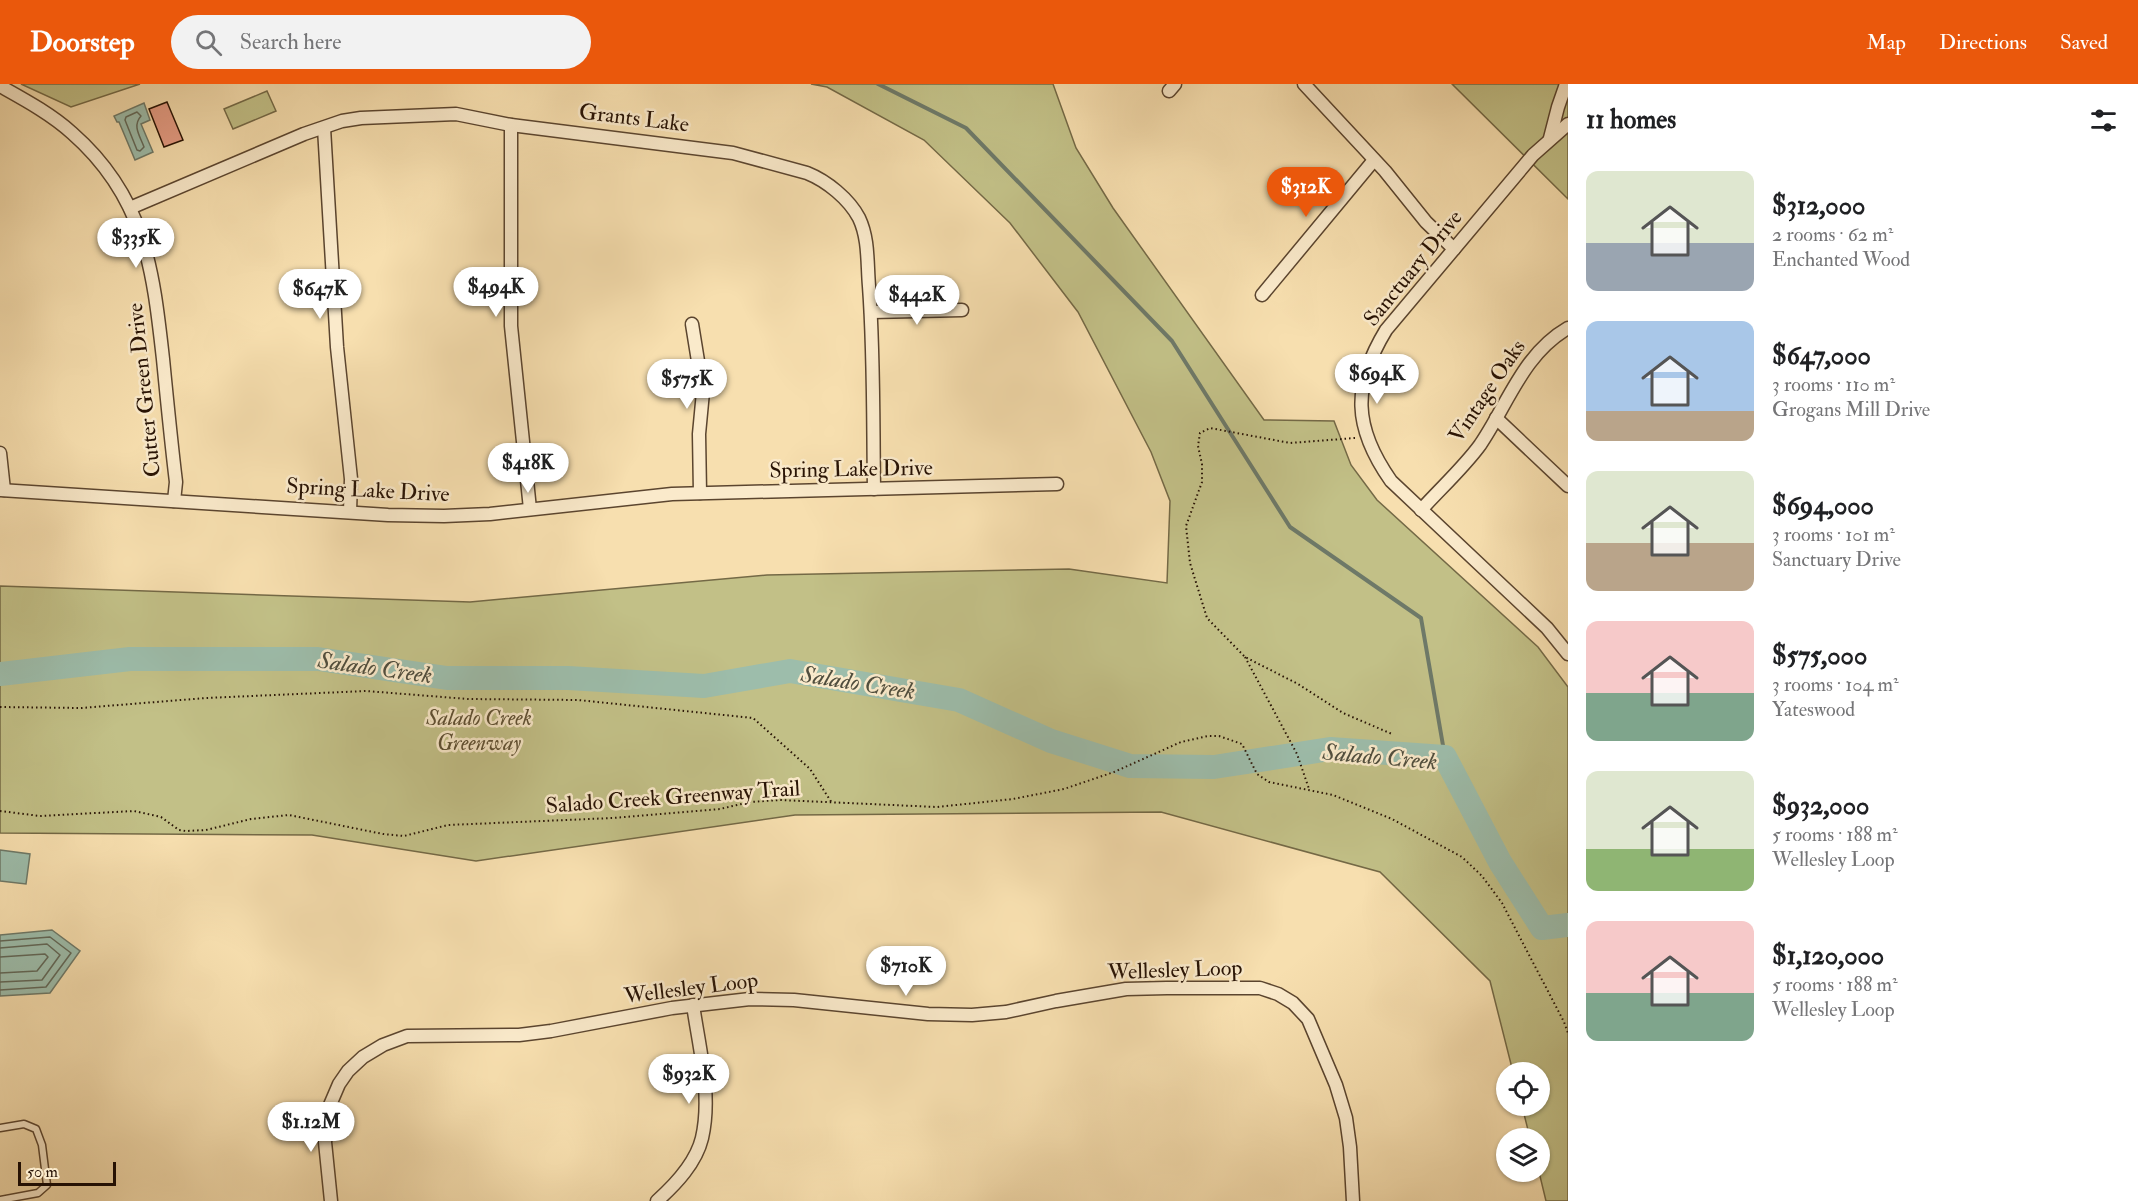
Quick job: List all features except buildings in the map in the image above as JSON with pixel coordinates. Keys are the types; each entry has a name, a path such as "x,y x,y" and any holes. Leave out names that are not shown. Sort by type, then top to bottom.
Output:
{"street":[{"path":"1304,84 1374,160 1426,222 1454,249"},
{"name":"Sanctuary Drive","path":"1550,138 1566,84"},
{"name":"Cutter Green Drive","path":"0,86 51,116 72,133 108,172 130,208 146,249 157,305 176,482 174,501"},
{"name":"Grants Lake","path":"130,208 304,134 342,121 361,118 456,114 511,125 734,153 764,160 818,178 849,203 859,218 866,237 871,312 874,489"},
{"name":"Sanctuary Drive","path":"1568,124 1533,155 1386,330 1373,352 1362,388 1362,413 1367,437 1377,460 1391,481 1547,628 1568,654"},
{"path":"511,125 511,335 530,509"},
{"path":"324,128 337,347 351,479 350,512"},
{"path":"1262,295 1374,160"},
{"path":"871,312 962,310"},
{"path":"693,324 703,392 699,434 700,493"},
{"name":"Vintage Oaks","path":"1421,510 1479,446 1528,363 1545,344 1568,328"},
{"path":"1496,418 1568,486"},
{"path":"0,453 2,490"},
{"name":"Spring Lake Drive","path":"2,490 444,516 700,493 1057,484"},
{"name":"Wellesley Loop","path":"331,1201 325,1142 330,1105 348,1071 363,1057 407,1035 519,1035 693,1005 750,999 794,1000 928,1014 972,1015 1006,1012 1056,1000 1126,989 1260,988 1278,994 1293,1003 1308,1019 1336,1084 1346,1118 1353,1201"},
{"path":"657,1201 675,1185 689,1166 702,1140 705,1116 704,1088 693,1005"}],"lane":[{"path":"0,1128 24,1124 36,1129 42,1145 47,1185 38,1193 0,1200"}],"path":[{"path":"1309,789 1297,754 1245,657 1207,618 1190,563 1186,526 1202,482 1202,464 1198,446 1200,433 1210,428 1290,443 1367,437"},
{"path":"1245,657 1298,684 1343,713 1392,734"},
{"path":"0,707 81,708 206,698 366,691 468,699 578,700 753,718 810,769 832,802"},
{"name":"Salado Creek Greenway Trail","path":"0,810 40,816 134,811 161,817 179,830 186,831 206,830 251,819 289,814 383,834 404,836 448,825 613,818 780,800 937,807 1064,789 1114,772 1181,742 1219,736 1242,744 1257,774 1269,782 1333,795 1392,819 1461,857 1482,876 1502,903 1568,1033"}],"green space":[{"path":"21,84 140,84 71,107"},
{"name":"Salado Creek Greenway","path":"811,84 1053,84 1076,148 1113,208 1264,420 1334,421 1351,465 1377,500 1538,647 1568,687 1568,1201 1546,1201 1541,1182 1550,1182 1550,1128 1528,1128 1524,1116 1550,1116 1550,1062 1510,1062 1490,981 1380,872 1161,812 795,815 476,861 312,835 0,833 0,586 470,602 767,575 1069,569 1167,583 1170,501 1151,452 1078,312 1010,223 924,140 827,87"},
{"path":"1452,84 1568,84 1568,199"},
{"path":"267,91 276,111 233,129 224,109"}],"water":[{"path":"144,103 150,120 141,124 153,152 135,160 119,122 114,116"},
{"path":"0,850 30,854 26,884 0,881"},
{"path":"52,930 80,951 50,993 0,996 0,935"}],"waterway":[{"path":"878,84 966,128 1172,341 1290,527 1421,618 1445,757"},
{"name":"Salado Creek","path":"0,674 130,659 318,659 447,678 568,678 704,686 790,671 959,700 1051,741 1130,766 1214,767 1330,749 1445,757 1500,862 1542,928 1568,925"}]}
